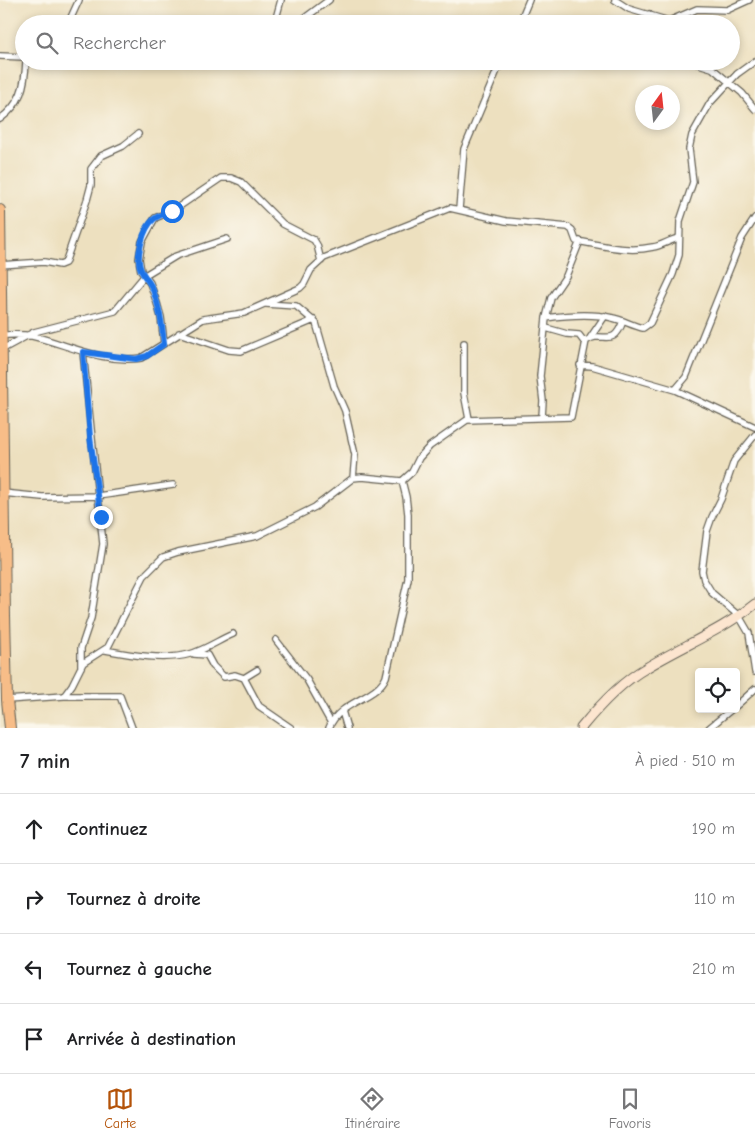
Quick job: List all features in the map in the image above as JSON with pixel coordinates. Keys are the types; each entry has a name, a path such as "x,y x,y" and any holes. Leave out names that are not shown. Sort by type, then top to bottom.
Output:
{"highway":[{"path":"0,210 5,705 10,728"}],"main road":[{"path":"582,728 608,698 636,674 739,616 755,604"}],"street":[{"path":"72,15 79,0"},
{"path":"276,15 281,0"},
{"path":"309,15 329,0"},
{"path":"523,15 529,0"},
{"path":"615,0 629,9 652,15"},
{"path":"682,15 697,9 727,10 748,0"},
{"path":"0,56 15,57"},
{"path":"546,318 567,315 605,316 640,328 646,327 650,323 676,266 680,221 693,182 690,160 692,135 705,110 743,68 755,61"},
{"path":"0,119 10,112 20,98 25,83 26,70"},
{"path":"459,209 464,149 497,70"},
{"path":"714,70 742,92 755,109"},
{"path":"1,264 44,262 60,265 65,263 87,200 91,185 91,169 101,156 124,146 138,134"},
{"path":"164,344 161,317 153,290 140,267 139,252 152,221 174,210 224,178 232,178 241,182 283,224 314,240 318,245 321,261"},
{"path":"1,350 27,335 83,352 136,359 147,356 179,333 208,317 244,313 302,286 311,270 321,261 443,210 459,209 500,220 568,227 572,230 574,239 624,250 655,247 668,240 679,238"},
{"path":"675,390 686,377 739,246 753,226 755,218"},
{"path":"1,335 27,335 115,312 145,276 176,256 227,239"},
{"path":"542,417 543,401 540,376 546,318 551,298 566,276 580,241"},
{"path":"262,304 296,306 314,320 321,334 336,391 345,411 355,455 353,478"},
{"path":"105,650 144,576 163,557 178,552 257,536 315,507 353,478 362,476 402,481 412,472 419,458 430,446 469,419 572,417 580,365 588,341 605,316"},
{"path":"179,333 229,350 241,351 314,320"},
{"path":"546,328 567,334 579,335 588,341 614,337 619,333 623,321"},
{"path":"464,343 464,393 469,419"},
{"path":"81,667 82,648 91,618 101,561 102,527 90,437 83,352"},
{"path":"580,365 592,366 675,390 755,427"},
{"path":"755,436 734,461 721,499 712,516 703,555 704,580 719,600 739,616 749,633 755,672"},
{"path":"276,640 307,680 330,726 342,711 379,687 386,677 408,579 407,505 402,481"},
{"path":"3,493 42,498 98,496 173,485"},
{"path":"192,654 233,634"},
{"path":"64,696 81,667 92,656 105,650 127,654 166,656 207,655 212,666 223,676 235,675 244,678 259,706 291,728"},
{"path":"244,678 257,670"},
{"path":"740,702 755,688"},
{"path":"5,705 64,696 120,696 132,728"},
{"path":"342,711 347,728"},
{"path":"709,728 727,713"}],"route":[{"path":"101,517 90,437 83,352 136,359 147,356 164,344 157,302 148,279 141,271 139,252 152,221 162,214 172,211"}]}
